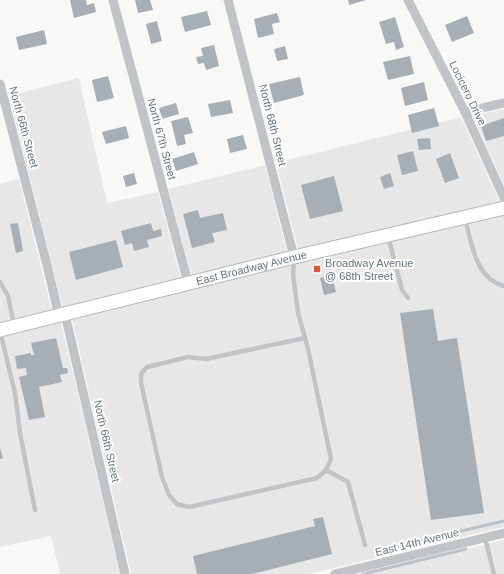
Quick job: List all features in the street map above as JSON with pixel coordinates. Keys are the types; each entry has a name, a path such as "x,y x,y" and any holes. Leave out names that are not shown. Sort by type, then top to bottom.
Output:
{"main road":[{"name":"East Broadway Avenue","path":"0,330 294,257 504,208"}],"street":[{"name":"North 67th Street","path":"114,0 188,284"},
{"name":"North 68th Street","path":"228,0 294,257"},
{"name":"Locicero Drive","path":"408,0 465,112 504,198"},
{"name":"North 66th Street","path":"0,84 46,261 62,315 125,574"},
{"path":"465,112 504,103"},
{"name":"East 14th Avenue","path":"335,574 504,533"}],"lane":[{"path":"465,217 478,264 486,276 504,286"},
{"path":"387,235 402,290 408,298"},
{"path":"294,257 293,274 296,296 331,459 326,470 317,478 204,504 189,507 177,504 169,495 162,477 141,383 141,374 147,367 188,357 206,359 305,338"},
{"path":"0,282 8,296 14,327"},
{"path":"0,330 15,393 20,434 35,510"},
{"path":"326,470 348,482 365,545"},
{"path":"485,538 494,574"}],"shaded area":[{"path":"79,78 107,203 158,192 181,279 63,309 9,96"},
{"path":"504,109 504,185 473,116"},
{"path":"461,117 500,203 298,250 276,163"},
{"path":"265,165 287,252 191,276 168,189"},
{"path":"19,179 52,311 0,324 0,184"},
{"path":"504,215 504,527 309,574 131,574 72,319 337,253"},
{"path":"61,322 120,573 116,574 60,574 51,536 0,547 0,337"},
{"path":"504,540 504,574 361,574"}],"building":[{"path":"70,0 86,0 87,5 94,3 96,12 74,18"},
{"path":"135,0 150,0 153,10 138,13"},
{"path":"348,0 366,0 349,5"},
{"path":"207,11 211,25 185,32 181,17"},
{"path":"277,13 280,22 272,24 274,34 258,38 254,19"},
{"path":"467,16 474,33 452,42 445,25"},
{"path":"395,17 404,47 396,50 394,42 386,44 379,22"},
{"path":"157,21 162,41 151,44 146,24"},
{"path":"44,30 47,44 19,50 16,37"},
{"path":"214,45 219,66 206,70 204,63 198,64 196,57 203,56 201,48"},
{"path":"285,46 288,59 277,61 274,49"},
{"path":"410,56 414,74 388,80 383,62"},
{"path":"108,76 114,98 97,102 92,80"},
{"path":"300,77 304,95 274,103 269,84"},
{"path":"424,82 428,100 405,106 401,88"},
{"path":"230,100 233,113 211,117 208,104"},
{"path":"176,103 179,114 162,119 159,108"},
{"path":"434,108 439,126 412,133 408,115"},
{"path":"188,117 193,133 184,135 186,144 177,146 171,121"},
{"path":"504,118 504,136 486,141 481,126"},
{"path":"126,126 129,138 106,144 102,132"},
{"path":"243,135 247,149 230,153 227,139"},
{"path":"430,138 431,149 419,150 417,139"},
{"path":"413,151 418,171 402,175 397,155"},
{"path":"194,152 198,164 176,171 172,159"},
{"path":"450,153 459,178 445,183 436,159"},
{"path":"134,173 137,184 126,187 123,176"},
{"path":"390,173 394,186 384,189 380,177"},
{"path":"334,176 343,211 310,219 301,185"},
{"path":"198,210 200,218 223,213 227,230 212,233 215,242 192,248 183,214"},
{"path":"18,223 23,251 16,253 10,224"},
{"path":"151,223 153,231 161,229 162,236 147,240 149,247 134,251 132,243 125,245 121,231"},
{"path":"116,240 123,267 76,280 69,252"},
{"path":"332,275 336,292 324,295 320,278"},
{"path":"433,309 438,341 457,338 484,513 431,520 400,313"},
{"path":"56,338 63,368 67,368 68,373 60,375 62,382 39,387 45,417 29,420 19,377 27,375 26,368 17,369 15,356 31,353 31,355 34,355 31,343"},
{"path":"0,448 3,458 0,459"},
{"path":"323,517 332,554 252,574 197,574 193,556 315,526 313,519"}],"waterway":[{"path":"385,549 504,521"},
{"path":"363,574 466,549"}],"place":[{"name":"Broadway Avenue @ 68th Street","path":"317,269"}]}
